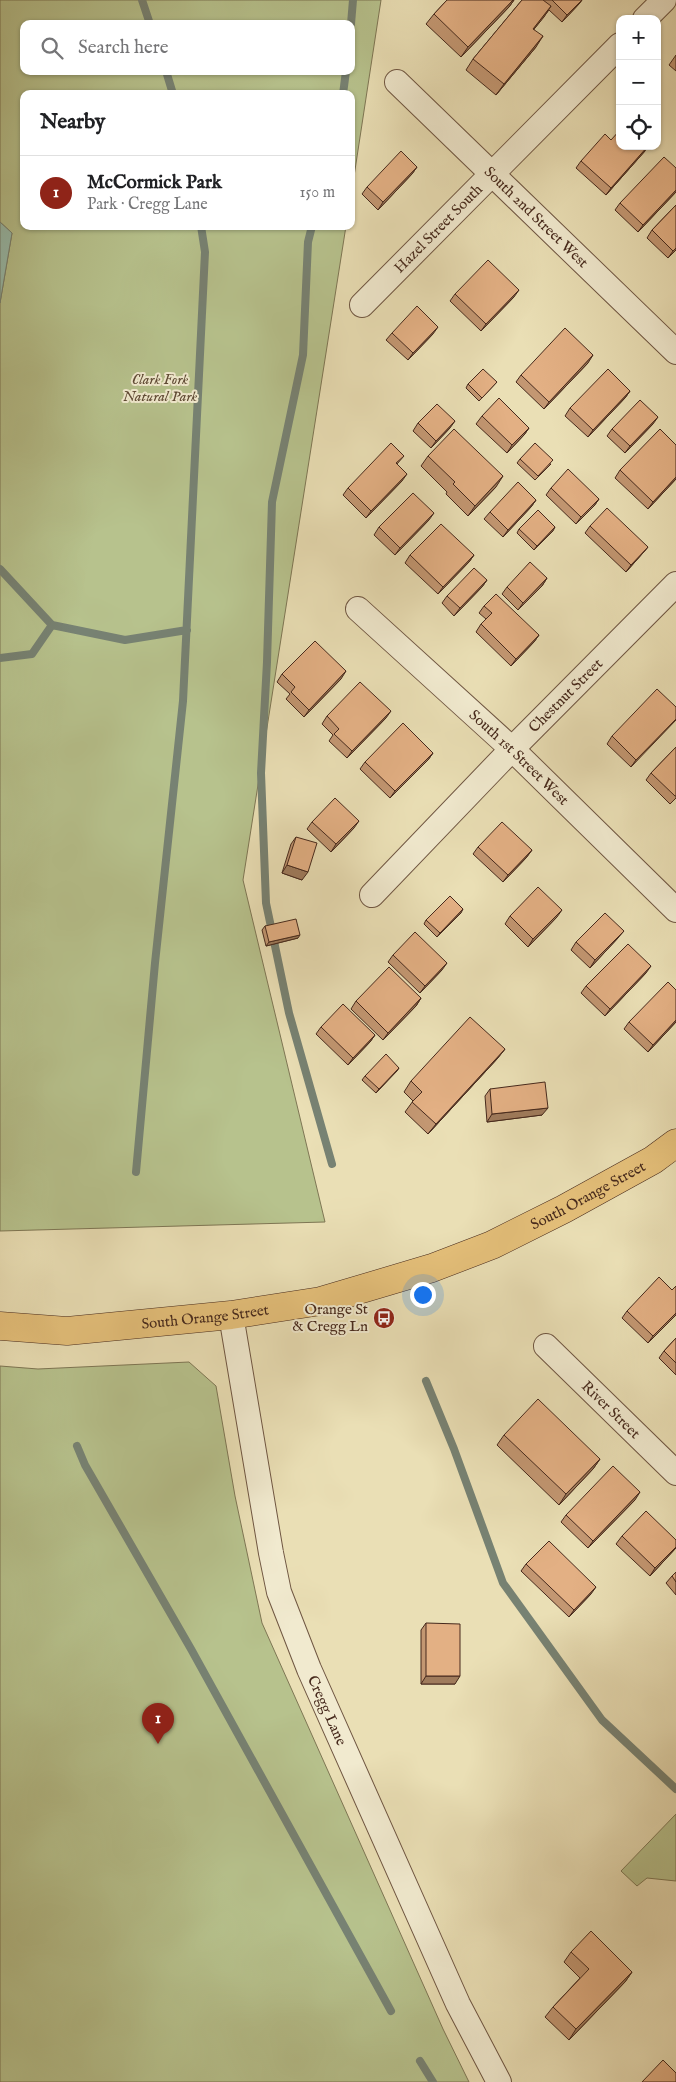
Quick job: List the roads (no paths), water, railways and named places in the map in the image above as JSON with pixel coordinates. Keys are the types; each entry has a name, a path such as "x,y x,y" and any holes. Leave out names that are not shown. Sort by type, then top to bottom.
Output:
{"main road":[{"name":"South Orange Street","path":"0,1326 67,1330 230,1315 321,1301 432,1268 492,1245 564,1209 653,1160 676,1144"}],"street":[{"path":"649,15 664,0"},
{"name":"Hazel Street South","path":"362,305 616,49"},
{"name":"South 2nd Street West","path":"397,82 676,352"},
{"name":"Chestnut Street","path":"372,895 512,749 676,584"},
{"name":"South 1st Street West","path":"358,609 512,749 676,910"},
{"name":"Cregg Lane","path":"230,1315 279,1592 309,1669 458,2004 499,2082"},
{"name":"River Street","path":"546,1346 676,1472"}],"waterway":[{"path":"142,0 149,20"},
{"path":"351,20 353,0"},
{"path":"167,75 172,90"},
{"path":"344,90 345,75"},
{"path":"136,1172 155,963 183,701 205,252 202,230"},
{"path":"311,230 308,242 303,355 272,502 261,773 266,903 289,1013 332,1164"},
{"path":"0,569 52,625 125,640 187,630"},
{"path":"0,658 32,654 52,625"},
{"path":"426,1381 454,1449 503,1583 602,1720 676,1789"},
{"path":"77,1446 85,1465 191,1649 391,2011"},
{"path":"420,2061 433,2082"}],"place":[{"name":"Orange St & Cregg Ln","path":"384,1318"},
{"name":"McCormick Park","path":"158,1744"}],"park label":[{"name":"Clark Fork Natural Park","path":"160,388"}]}
